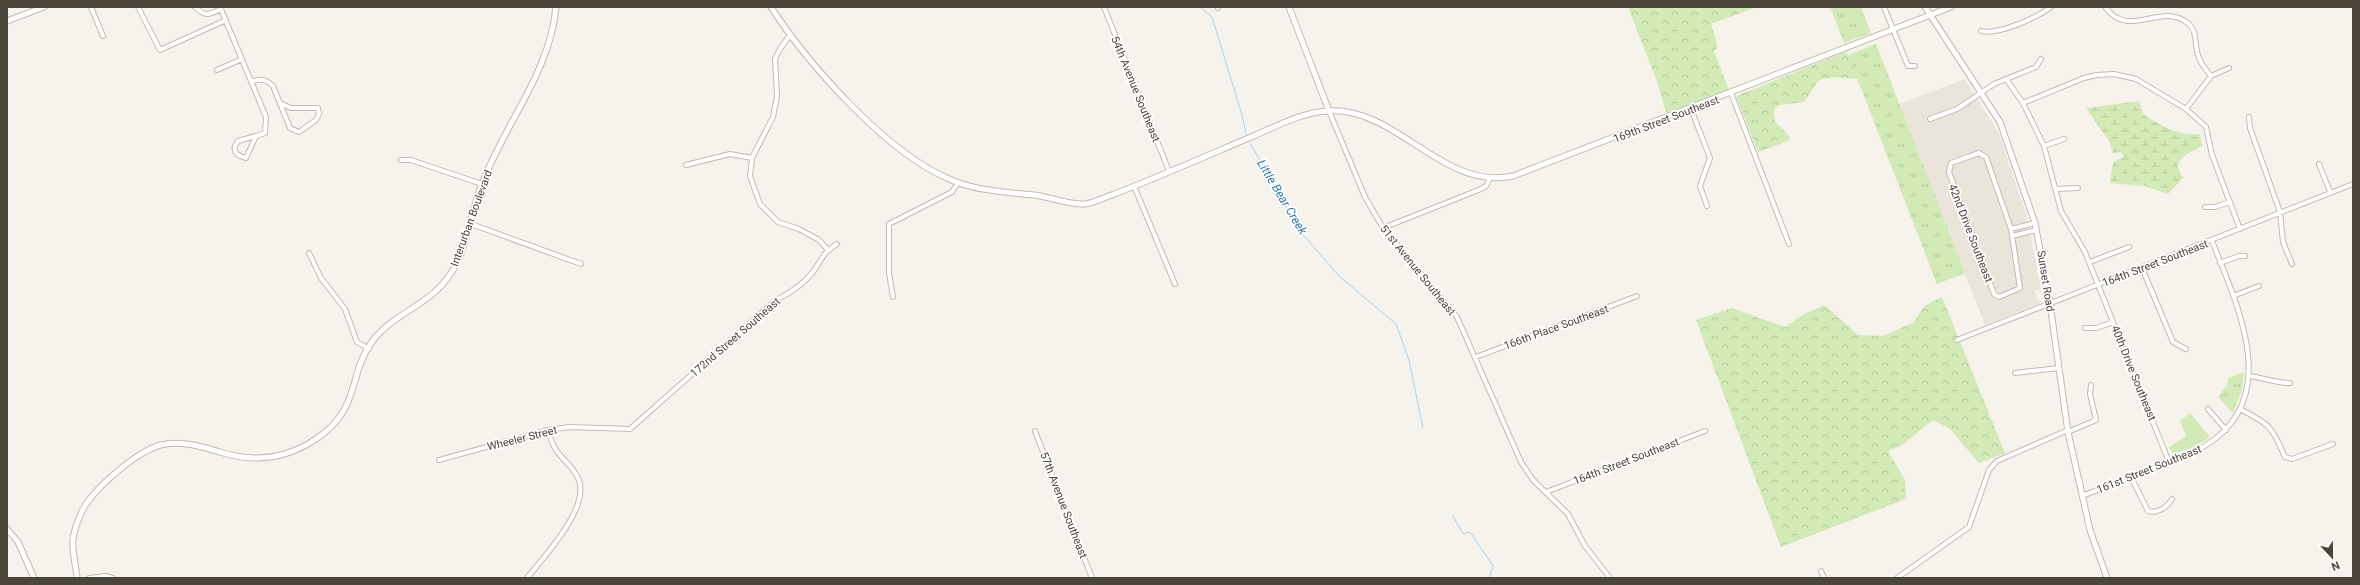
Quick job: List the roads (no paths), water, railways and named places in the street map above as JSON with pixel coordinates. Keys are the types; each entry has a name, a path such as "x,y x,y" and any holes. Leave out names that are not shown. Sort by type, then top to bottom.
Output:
{"street":[{"path":"7,21 44,7"},
{"path":"91,7 103,36"},
{"path":"138,7 160,50 226,20"},
{"path":"195,7 203,15 207,15 221,8 266,117 265,133 238,140 234,146 234,152 238,156 246,158 256,136"},
{"name":"Interurban Boulevard","path":"77,578 73,540 81,514 87,502 115,474 147,450 165,444 185,444 249,459 270,458 291,452 315,440 340,418 350,399 369,349 374,340 387,326 428,298 446,281 457,263 471,224 482,184 551,40 556,7"},
{"path":"771,7 790,35 865,118 919,163 958,182 984,189 1086,204 1134,186 1301,117 1329,111 1361,117 1381,124 1451,166 1490,178 1486,186 1383,228"},
{"name":"54th Avenue Southeast","path":"1104,7 1169,171"},
{"name":"51st Avenue Southeast","path":"1289,7 1329,111 1365,197 1383,228 1457,317 1476,357 1511,444 1533,480 1568,514 1586,546 1610,578"},
{"path":"1884,7 1908,66 1915,66"},
{"name":"Sunset Road","path":"1925,7 2000,122 2007,138 2035,223 2050,304 2068,431 2090,530 2107,578"},
{"name":"169th Street Southeast","path":"1490,178 1520,174 1951,7"},
{"path":"1981,31 1991,33 2037,16 2051,7"},
{"path":"2107,9 2114,17 2123,21 2134,21 2163,14 2173,14 2182,18 2194,32 2197,55 2211,76"},
{"path":"790,35 775,59 777,96 773,117 752,158 750,176 760,204 778,222 799,229 818,240 828,250"},
{"path":"218,70 242,59"},
{"path":"1930,119 1956,108 2006,79 2036,67 2041,59"},
{"path":"2186,109 2211,76 2229,68"},
{"path":"2023,103 2084,78 2114,74 2136,79 2186,109 2202,122 2208,132 2212,155 2240,228"},
{"path":"251,82 258,79 269,81 273,86 290,128 299,132 316,120 319,114 318,108 290,108 280,103"},
{"name":"40th Drive Southeast","path":"2006,79 2023,103 2044,146 2061,211 2090,262 2170,462"},
{"path":"1731,93 1789,244"},
{"path":"1691,109 1710,158 1700,186 1707,206"},
{"path":"2249,117 2250,128 2280,212 2284,242 2292,264"},
{"path":"2044,146 2064,139"},
{"name":"42nd Drive Southeast","path":"2011,229 1984,154 1979,153 1949,166 1949,172 1959,202 1994,294 1998,297 2020,288 2012,236"},
{"path":"686,165 730,154 752,158"},
{"path":"401,160 411,160 482,184"},
{"path":"2319,164 2330,192"},
{"path":"893,297 889,273 889,224 952,192 958,182"},
{"name":"164th Street Southeast","path":"1957,340 2212,241 2240,228 2353,184"},
{"path":"1134,186 1175,284"},
{"path":"2056,189 2078,188"},
{"path":"2205,207 2215,207 2230,202"},
{"path":"2035,223 2011,229 2012,236 2036,230"},
{"path":"471,224 581,264"},
{"name":"161st Street Southeast","path":"2082,496 2170,462 2201,448 2226,430 2240,409 2250,376 2246,340 2233,296 2212,241"},
{"name":"172nd Street Southeast","path":"630,429 776,300 791,291 816,268 817,262 828,250 837,244"},
{"path":"2090,262 2129,247"},
{"path":"309,254 321,278 345,309 357,342 369,349"},
{"path":"2220,263 2238,256 2245,256"},
{"path":"2142,268 2170,337 2173,342 2186,350"},
{"path":"2233,296 2259,286"},
{"name":"166th Place Southeast","path":"1476,357 1637,296"},
{"path":"2085,328 2096,328 2113,322"},
{"path":"2015,373 2059,368"},
{"path":"2250,376 2265,378 2277,383 2290,383"},
{"path":"1897,578 1969,527 1989,470 1997,461 2096,420 2090,394 2091,385"},
{"path":"2208,409 2226,430"},
{"path":"2240,409 2262,420 2273,429 2285,457 2292,459 2333,444"},
{"name":"Wheeler Street","path":"439,460 548,430 570,427 630,429"},
{"path":"527,578 568,524 577,508 581,492 578,477 556,450 548,430"},
{"name":"57th Avenue Southeast","path":"1035,431 1092,578"},
{"name":"164th Street Southeast","path":"1546,492 1705,431"},
{"path":"2131,477 2148,511 2153,512 2167,506 2172,499"},
{"path":"7,529 18,542 34,578"},
{"path":"1821,571 1824,578"},
{"path":"89,578 106,576 113,578"}],"waterway":[{"name":"Little Bear Creek","path":"1200,7 1212,17 1242,115 1246,134"},
{"name":"Little Bear Creek","path":"1250,143 1299,230 1339,276 1396,324 1409,360 1423,428"},
{"path":"1453,516 1463,534 1470,532 1493,566 1489,578"}]}
